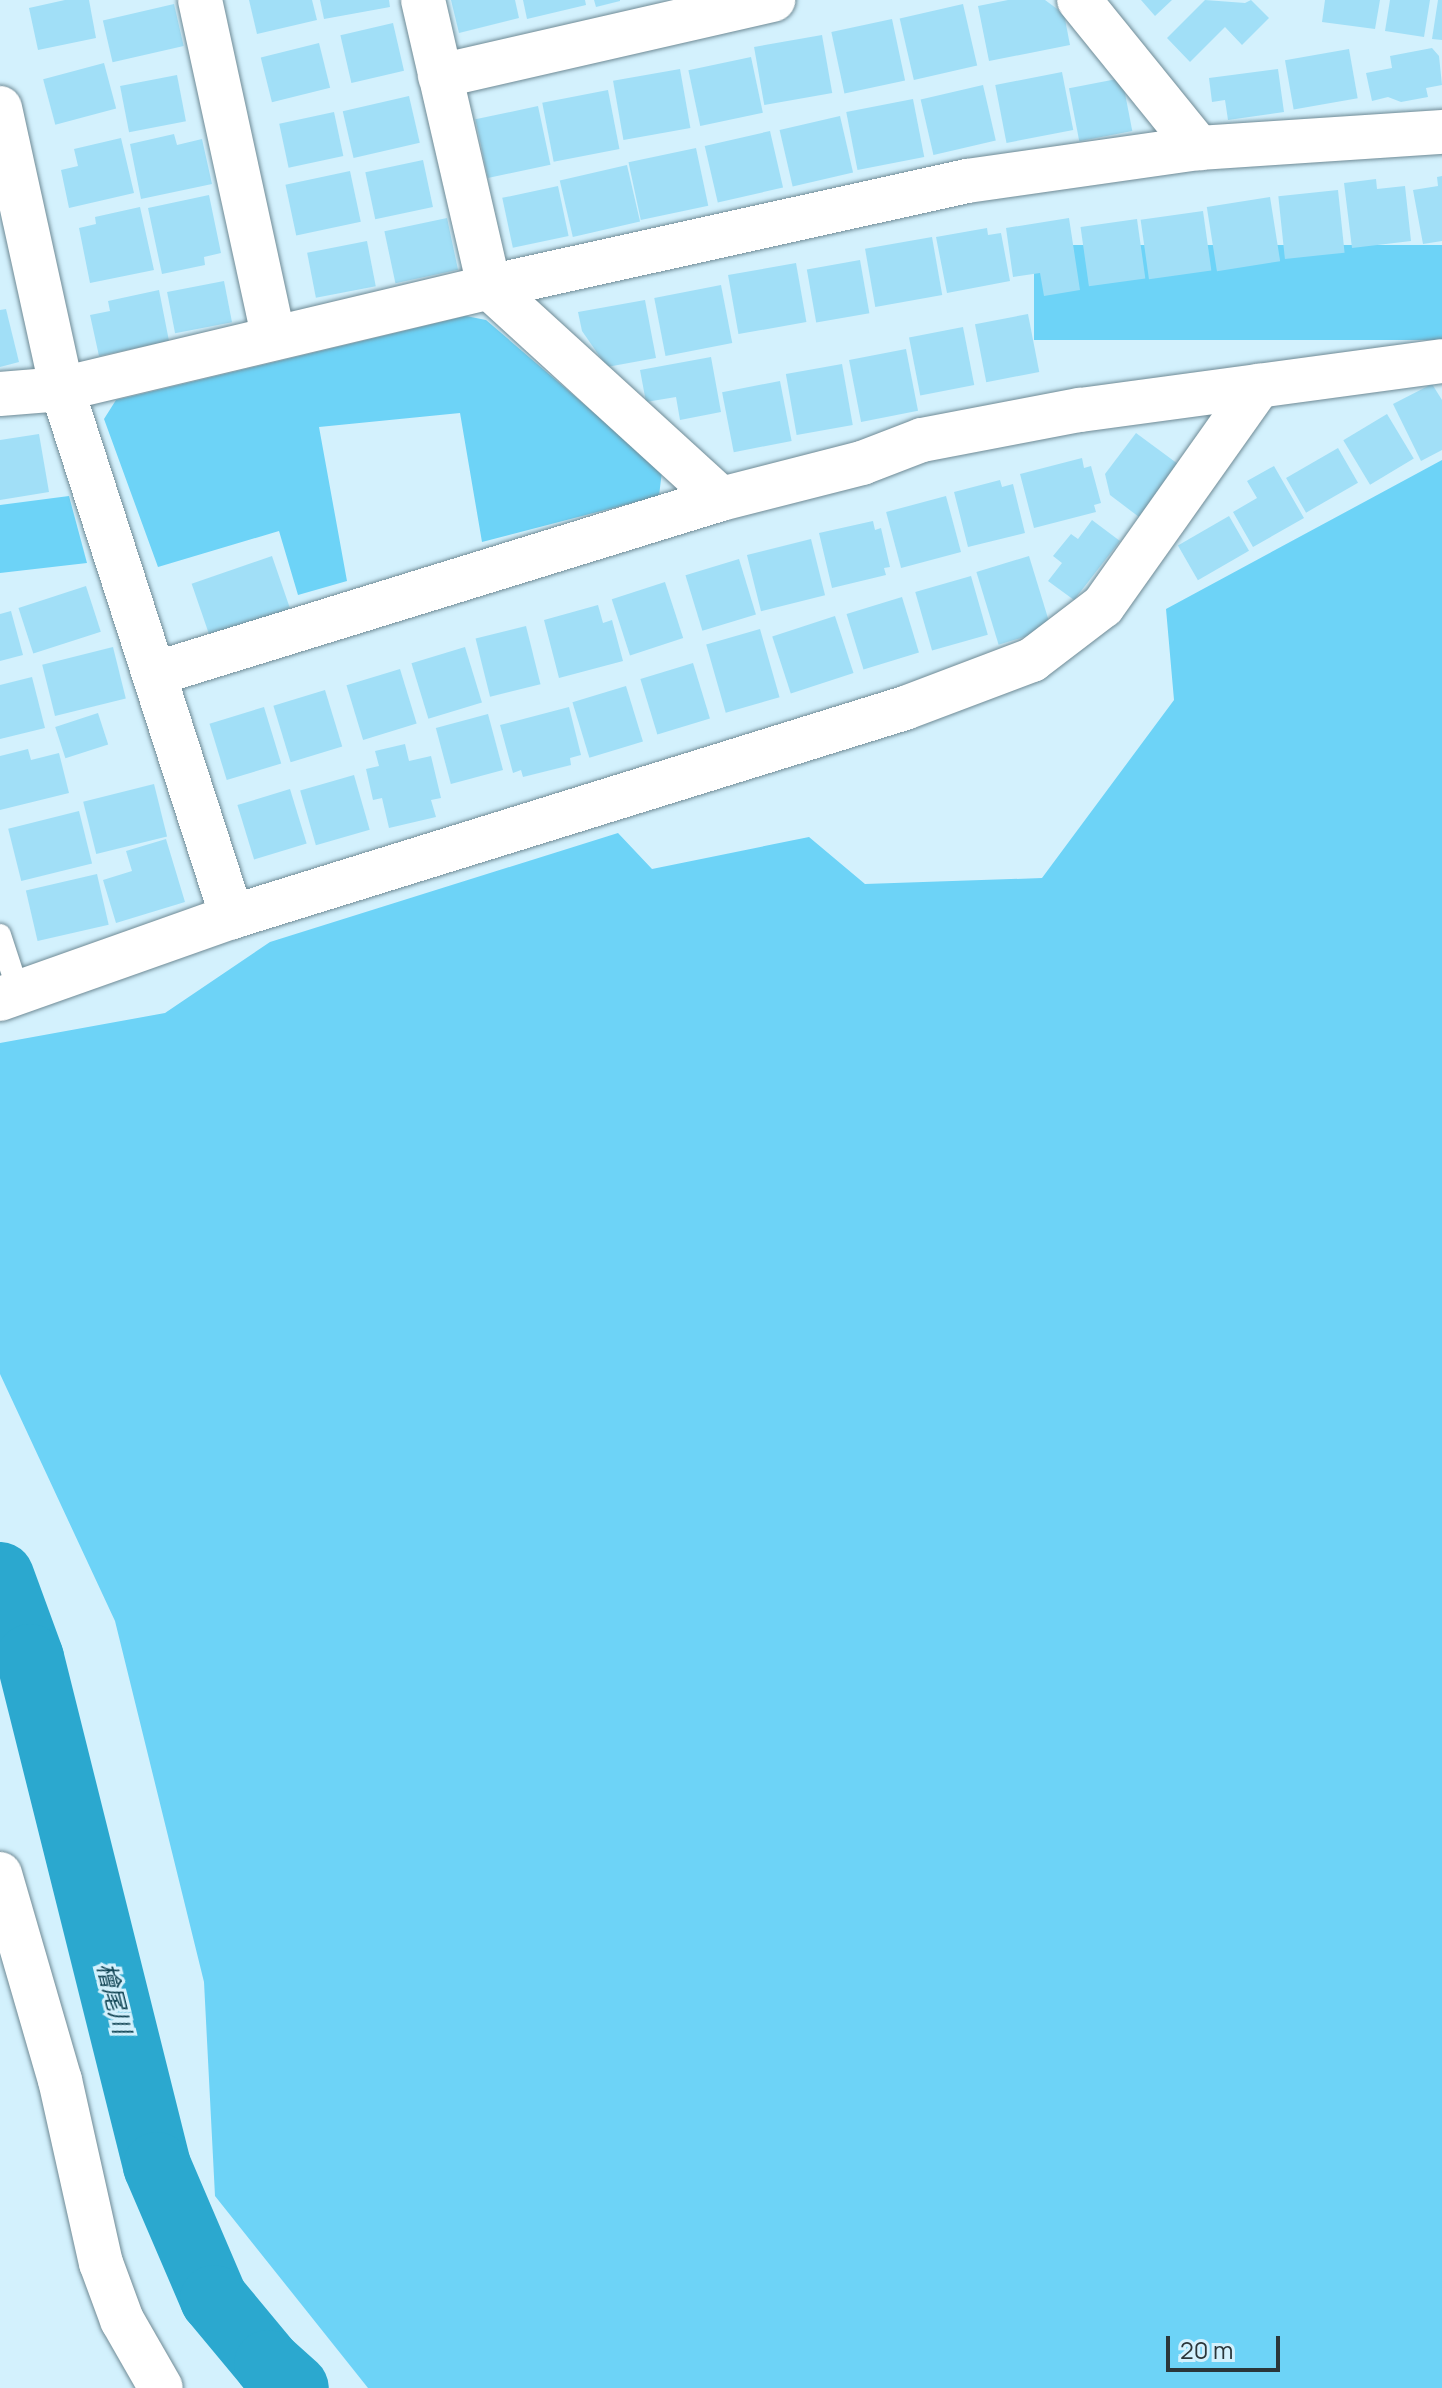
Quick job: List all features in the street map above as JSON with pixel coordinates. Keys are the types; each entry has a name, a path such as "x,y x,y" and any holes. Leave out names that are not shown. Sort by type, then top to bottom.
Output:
{"street":[{"path":"200,0 274,338"},
{"path":"423,0 489,287 721,499"},
{"path":"440,76 773,0"},
{"path":"1079,0 1199,148"},
{"path":"0,108 62,389 232,917"},
{"path":"0,394 62,389 489,287 967,181 1199,148 1442,132"},
{"path":"154,674 721,499 862,463 922,440 1080,410 1442,361"},
{"path":"9,996 232,917 905,708 1032,660 1103,606 1259,386"},
{"path":"2,1885 60,2080 101,2263 122,2320 161,2388"}],"lane":[{"path":"0,935 9,996"}],"shaded area":[{"path":"1034,245 1442,245 1442,340 1034,340"},
{"path":"466,316 486,320 662,471 659,496 482,542 460,413 319,427 347,581 298,595 279,531 158,567 104,419 116,400"},
{"path":"1442,460 1442,2388 368,2388 215,2196 204,1982 115,1621 0,1374 0,1043 165,1013 270,942 618,833 652,869 809,837 865,884 1042,878 1174,700 1166,609"},
{"path":"69,496 87,563 0,573 0,505"}],"building":[{"path":"65,0 89,0 96,38 38,50 29,8"},
{"path":"249,0 312,0 317,20 257,34"},
{"path":"320,0 389,0 390,7 324,19"},
{"path":"451,0 515,0 519,18 459,33"},
{"path":"523,0 585,0 586,5 527,19"},
{"path":"594,0 620,0 620,1 596,7"},
{"path":"1008,0 1045,0 1064,14 1070,45 989,61 978,6"},
{"path":"1141,0 1172,0 1155,16"},
{"path":"1205,0 1245,3 1251,0 1269,18 1242,45 1225,27 1190,62 1167,38"},
{"path":"1325,0 1380,0 1375,29 1322,22"},
{"path":"1390,0 1430,0 1424,37 1385,31"},
{"path":"1438,0 1442,0 1442,40 1432,39"},
{"path":"174,4 184,46 113,62 103,20"},
{"path":"963,4 977,65 914,80 900,19"},
{"path":"892,19 905,81 844,94 831,32"},
{"path":"393,23 404,71 351,83 340,35"},
{"path":"822,35 832,93 764,105 754,47"},
{"path":"319,43 330,88 272,102 261,58"},
{"path":"1432,48 1439,56 1442,85 1426,88 1428,97 1401,102 1388,97 1372,101 1366,73 1392,68 1390,56"},
{"path":"1349,49 1358,98 1294,110 1285,60"},
{"path":"751,57 763,113 700,126 688,70"},
{"path":"104,63 116,108 55,125 43,79"},
{"path":"680,69 690,128 623,140 613,81"},
{"path":"1278,69 1284,112 1228,120 1225,100 1212,102 1209,78"},
{"path":"1062,72 1073,130 1007,143 995,85"},
{"path":"177,75 186,121 129,132 120,86"},
{"path":"1122,78 1132,131 1079,141 1069,88"},
{"path":"983,85 996,141 933,155 921,99"},
{"path":"608,90 619,149 554,162 542,103"},
{"path":"409,96 420,143 354,158 343,111"},
{"path":"913,99 924,157 858,170 846,112"},
{"path":"538,106 550,165 488,178 475,119"},
{"path":"334,112 343,156 289,168 279,124"},
{"path":"840,116 853,173 793,186 780,130"},
{"path":"770,131 783,188 718,203 705,146"},
{"path":"174,134 177,145 202,139 212,184 141,199 130,144"},
{"path":"121,138 134,193 69,208 61,170 78,166 74,149"},
{"path":"696,148 708,206 641,220 629,162"},
{"path":"423,160 433,207 375,219 365,172"},
{"path":"627,165 640,222 573,237 560,181"},
{"path":"350,171 361,222 296,236 285,185"},
{"path":"1442,176 1442,241 1423,244 1413,190 1438,186 1437,177"},
{"path":"1376,179 1377,189 1405,186 1411,241 1352,248 1344,183"},
{"path":"558,186 569,236 513,248 502,198"},
{"path":"1338,190 1345,253 1285,259 1278,196"},
{"path":"209,195 221,253 204,257 205,265 162,274 148,208"},
{"path":"1270,197 1280,261 1217,271 1207,207"},
{"path":"140,207 154,270 90,283 79,228 96,224 95,217"},
{"path":"1203,211 1211,270 1149,279 1141,220"},
{"path":"447,218 458,270 395,283 384,231"},
{"path":"1069,218 1080,290 1044,296 1040,273 1013,277 1006,228"},
{"path":"1137,219 1145,278 1089,286 1081,227"},
{"path":"987,228 988,235 1001,233 1010,281 947,293 936,237"},
{"path":"932,237 942,295 875,307 865,249"},
{"path":"367,241 376,286 316,298 307,253"},
{"path":"860,260 869,313 816,323 807,269"},
{"path":"796,263 806,322 738,334 728,275"},
{"path":"224,281 232,322 175,333 167,292"},
{"path":"721,285 732,343 666,356 654,298"},
{"path":"159,290 169,341 99,356 90,315 110,311 108,301"},
{"path":"645,300 656,358 607,367 582,331 578,312"},
{"path":"6,309 19,362 0,367 0,310"},
{"path":"1028,314 1039,372 986,382 975,324"},
{"path":"963,327 974,385 920,395 909,337"},
{"path":"906,349 918,411 861,422 849,360"},
{"path":"711,357 721,412 680,420 676,397 646,402 640,370"},
{"path":"842,364 853,425 797,435 786,374"},
{"path":"780,381 792,441 734,452 722,392"},
{"path":"1432,384 1442,400 1442,450 1421,461 1393,404"},
{"path":"1387,414 1414,459 1370,485 1343,440"},
{"path":"1136,433 1178,464 1139,517 1110,495 1105,474"},
{"path":"39,434 49,492 0,500 0,440"},
{"path":"1338,448 1358,483 1306,513 1286,478"},
{"path":"1082,458 1084,468 1091,466 1101,503 1094,505 1096,512 1034,528 1020,474"},
{"path":"1274,466 1304,518 1253,547 1233,512 1257,498 1247,481"},
{"path":"1000,480 1002,487 1013,484 1025,533 968,547 954,492"},
{"path":"946,496 961,552 901,568 886,512"},
{"path":"1229,516 1249,551 1198,580 1178,546"},
{"path":"1092,520 1120,541 1074,600 1048,581 1062,563 1053,556 1071,534 1078,539"},
{"path":"873,521 875,530 881,528 890,567 884,568 886,575 832,588 819,533"},
{"path":"811,539 825,595 761,611 747,555"},
{"path":"272,556 291,610 210,638 192,584"},
{"path":"1029,556 1051,629 999,645 976,572"},
{"path":"739,559 756,614 702,631 685,575"},
{"path":"971,576 988,635 932,651 915,592"},
{"path":"665,582 683,638 630,655 612,599"},
{"path":"86,586 101,632 33,654 18,608"},
{"path":"902,597 919,652 863,669 847,614"},
{"path":"598,605 603,623 612,620 623,661 559,678 544,620"},
{"path":"11,611 23,655 0,661 0,614"},
{"path":"835,616 854,673 791,693 772,636"},
{"path":"526,626 541,684 490,697 476,639"},
{"path":"760,629 780,697 726,713 706,644"},
{"path":"113,647 126,698 55,716 42,665"},
{"path":"465,647 482,702 428,719 411,663"},
{"path":"693,663 710,718 657,735 640,679"},
{"path":"400,669 417,724 363,740 346,685"},
{"path":"32,677 45,728 0,739 0,685"},
{"path":"626,686 643,741 589,758 572,702"},
{"path":"325,690 342,746 291,762 273,706"},
{"path":"264,707 281,763 227,780 209,724"},
{"path":"569,707 581,755 570,758 571,765 523,777 521,770 513,773 500,725"},
{"path":"98,713 108,744 65,758 55,727"},
{"path":"488,714 503,770 451,784 436,728"},
{"path":"405,744 409,761 431,756 441,798 431,800 436,817 389,828 382,798 373,800 366,769 379,766 375,751"},
{"path":"28,749 31,760 59,753 69,793 0,810 0,756"},
{"path":"354,775 370,830 316,845 300,790"},
{"path":"154,784 167,836 96,854 83,802"},
{"path":"290,789 307,844 254,860 237,805"},
{"path":"79,811 92,863 21,881 8,829"},
{"path":"166,839 185,902 116,923 103,880 132,871 126,851"},
{"path":"97,874 109,925 38,941 26,890"}],"waterway":[{"name":"檜尾川","path":"0,1576 30,1658 157,2166 214,2299 268,2364 295,2388"}]}
